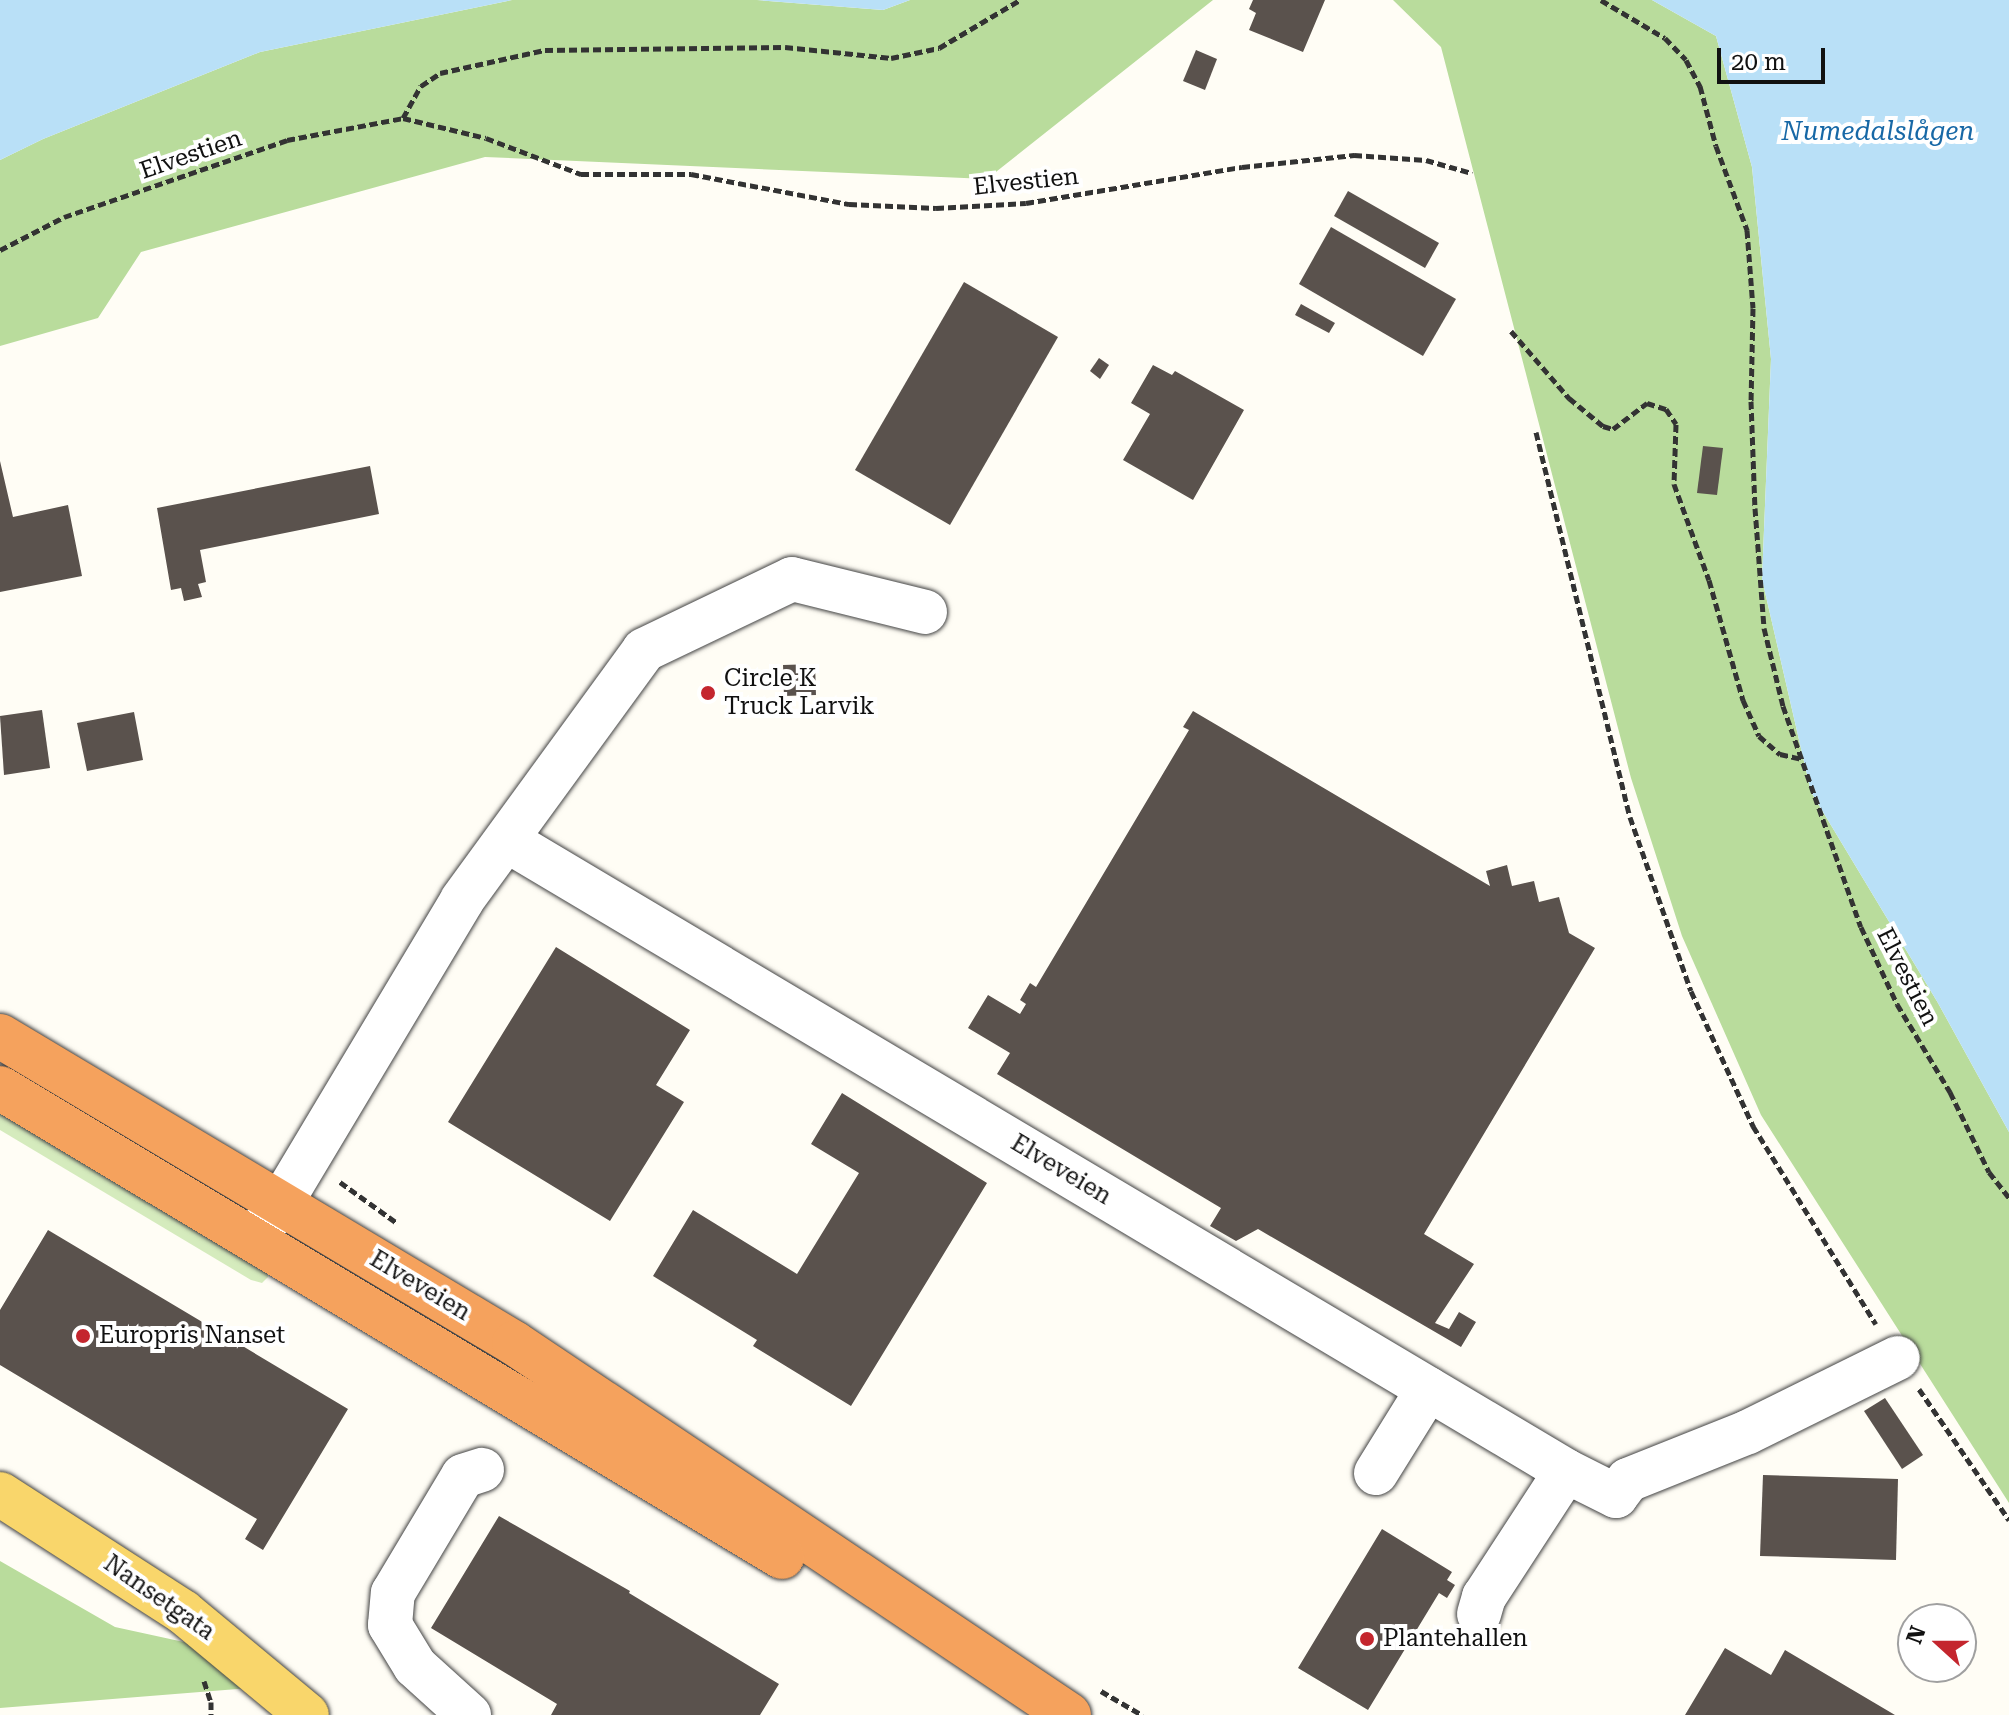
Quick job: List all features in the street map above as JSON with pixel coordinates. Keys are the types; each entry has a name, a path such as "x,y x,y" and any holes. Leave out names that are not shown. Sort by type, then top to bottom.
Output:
{"highway":[{"name":"Elveveien","path":"0,1036 514,1343 1069,1715"},
{"name":"Elveveien","path":"0,1088 915,1636 1059,1715"}],"main road":[{"name":"Nansetgata","path":"0,1494 183,1612 307,1715"}],"street":[{"path":"253,1239 281,1203 462,900 508,841 644,650 792,579 925,612"},
{"name":"Elveveien","path":"508,841 1566,1471 1616,1496 1628,1480 1748,1432 1898,1358"},
{"path":"1376,1473 1428,1389"},
{"path":"469,1715 415,1666 390,1625 393,1593 463,1476 482,1470"},
{"path":"1479,1614 1484,1597 1566,1471"}],"path":[{"path":"403,118 421,86 440,73 545,50 672,52 722,47 785,47 891,58 939,48 1020,0"},
{"name":"Elvestien","path":"1601,0 1665,38 1686,60 1700,86 1716,146 1747,230 1753,308 1751,401 1755,508 1764,628 1783,706 1861,927 1897,1004 1950,1092 1989,1172 2009,1198"},
{"name":"Elvestien","path":"0,250 64,217 287,140 403,118 486,138 581,174 691,174 849,204 936,208 1026,203 1242,167 1354,155 1426,160 1472,173"},
{"path":"1511,331 1569,398 1603,426 1613,429 1625,422 1637,407 1647,403 1666,409 1676,424 1674,484 1709,580 1743,700 1759,736 1780,754 1802,759"},
{"path":"1536,432 1630,817 1691,991 1753,1126 1898,1358 2009,1520"}],"green space":[{"path":"512,0 757,0 883,10 910,0 1213,0 987,179 485,157 141,252 98,318 0,346 0,160 43,139 260,52"},
{"path":"1393,0 1652,0 1716,36 1752,167 1771,359 1762,579 1811,792 1938,1003 2009,1132 2009,1503 1761,1115 1682,936 1631,778 1441,47"},
{"path":"0,1103 267,1269 268,1277 262,1283 251,1280 0,1130"},
{"path":"0,1561 115,1627 193,1644 250,1688 0,1708"}],"water":[{"path":"0,0 512,0 260,52 43,139 0,160"},
{"path":"757,0 910,0 883,10"},
{"name":"Numedalslågen","path":"1652,0 2009,0 2009,1132 1938,1003 1811,792 1762,579 1771,359 1752,167 1716,36"}],"building":[{"path":"1253,0 1325,0 1303,52 1249,30 1256,13 1249,9"},
{"path":"1196,50 1217,59 1205,90 1183,81"},
{"path":"1348,191 1439,243 1425,268 1334,216"},
{"path":"1331,227 1456,299 1423,356 1299,284"},
{"path":"964,282 1058,337 950,525 855,470"},
{"path":"1301,304 1335,323 1329,333 1295,315"},
{"path":"1099,358 1109,365 1100,379 1090,371"},
{"path":"1153,365 1172,375 1175,371 1244,410 1193,500 1123,460 1150,414 1131,403"},
{"path":"1703,446 1723,448 1717,495 1697,493"},
{"path":"0,461 13,517 68,505 82,576 0,592"},
{"path":"370,466 379,514 200,550 206,582 198,584 202,597 184,601 181,588 171,590 157,508"},
{"path":"815,664 816,695 784,696 783,665"},
{"path":"42,710 50,768 4,775 0,716"},
{"path":"1193,711 1490,886 1486,871 1507,865 1512,886 1534,881 1539,902 1559,897 1569,933 1595,948 1424,1234 1474,1264 1435,1323 1449,1329 1459,1312 1476,1322 1461,1347 1258,1229 1236,1241 1210,1226 1221,1208 997,1074 1010,1053 968,1028 988,995 1020,1014 1026,1004 1020,1000 1030,983 1036,987 1189,730 1183,727"},
{"path":"134,712 143,760 87,771 77,723"},
{"path":"556,947 690,1030 656,1085 684,1102 610,1221 448,1122"},
{"path":"842,1093 987,1183 851,1406 753,1346 757,1340 653,1276 693,1210 797,1274 859,1173 811,1144"},
{"path":"48,1230 348,1409 263,1550 245,1539 257,1519 0,1365 0,1310"},
{"path":"1885,1398 1923,1455 1902,1469 1864,1411"},
{"path":"1763,1475 1898,1479 1896,1560 1760,1556"},
{"path":"499,1516 630,1591 779,1684 760,1715 551,1715 557,1704 431,1628"},
{"path":"1382,1529 1452,1572 1447,1580 1455,1585 1447,1598 1439,1593 1368,1710 1298,1668"},
{"path":"1725,1648 1771,1675 1785,1650 1895,1715 1685,1715"}],"place":[{"name":"Circle K Truck Larvik","path":"708,693"},
{"name":"Europris Nanset","path":"83,1336"},
{"name":"Plantehallen","path":"1367,1639"}]}
